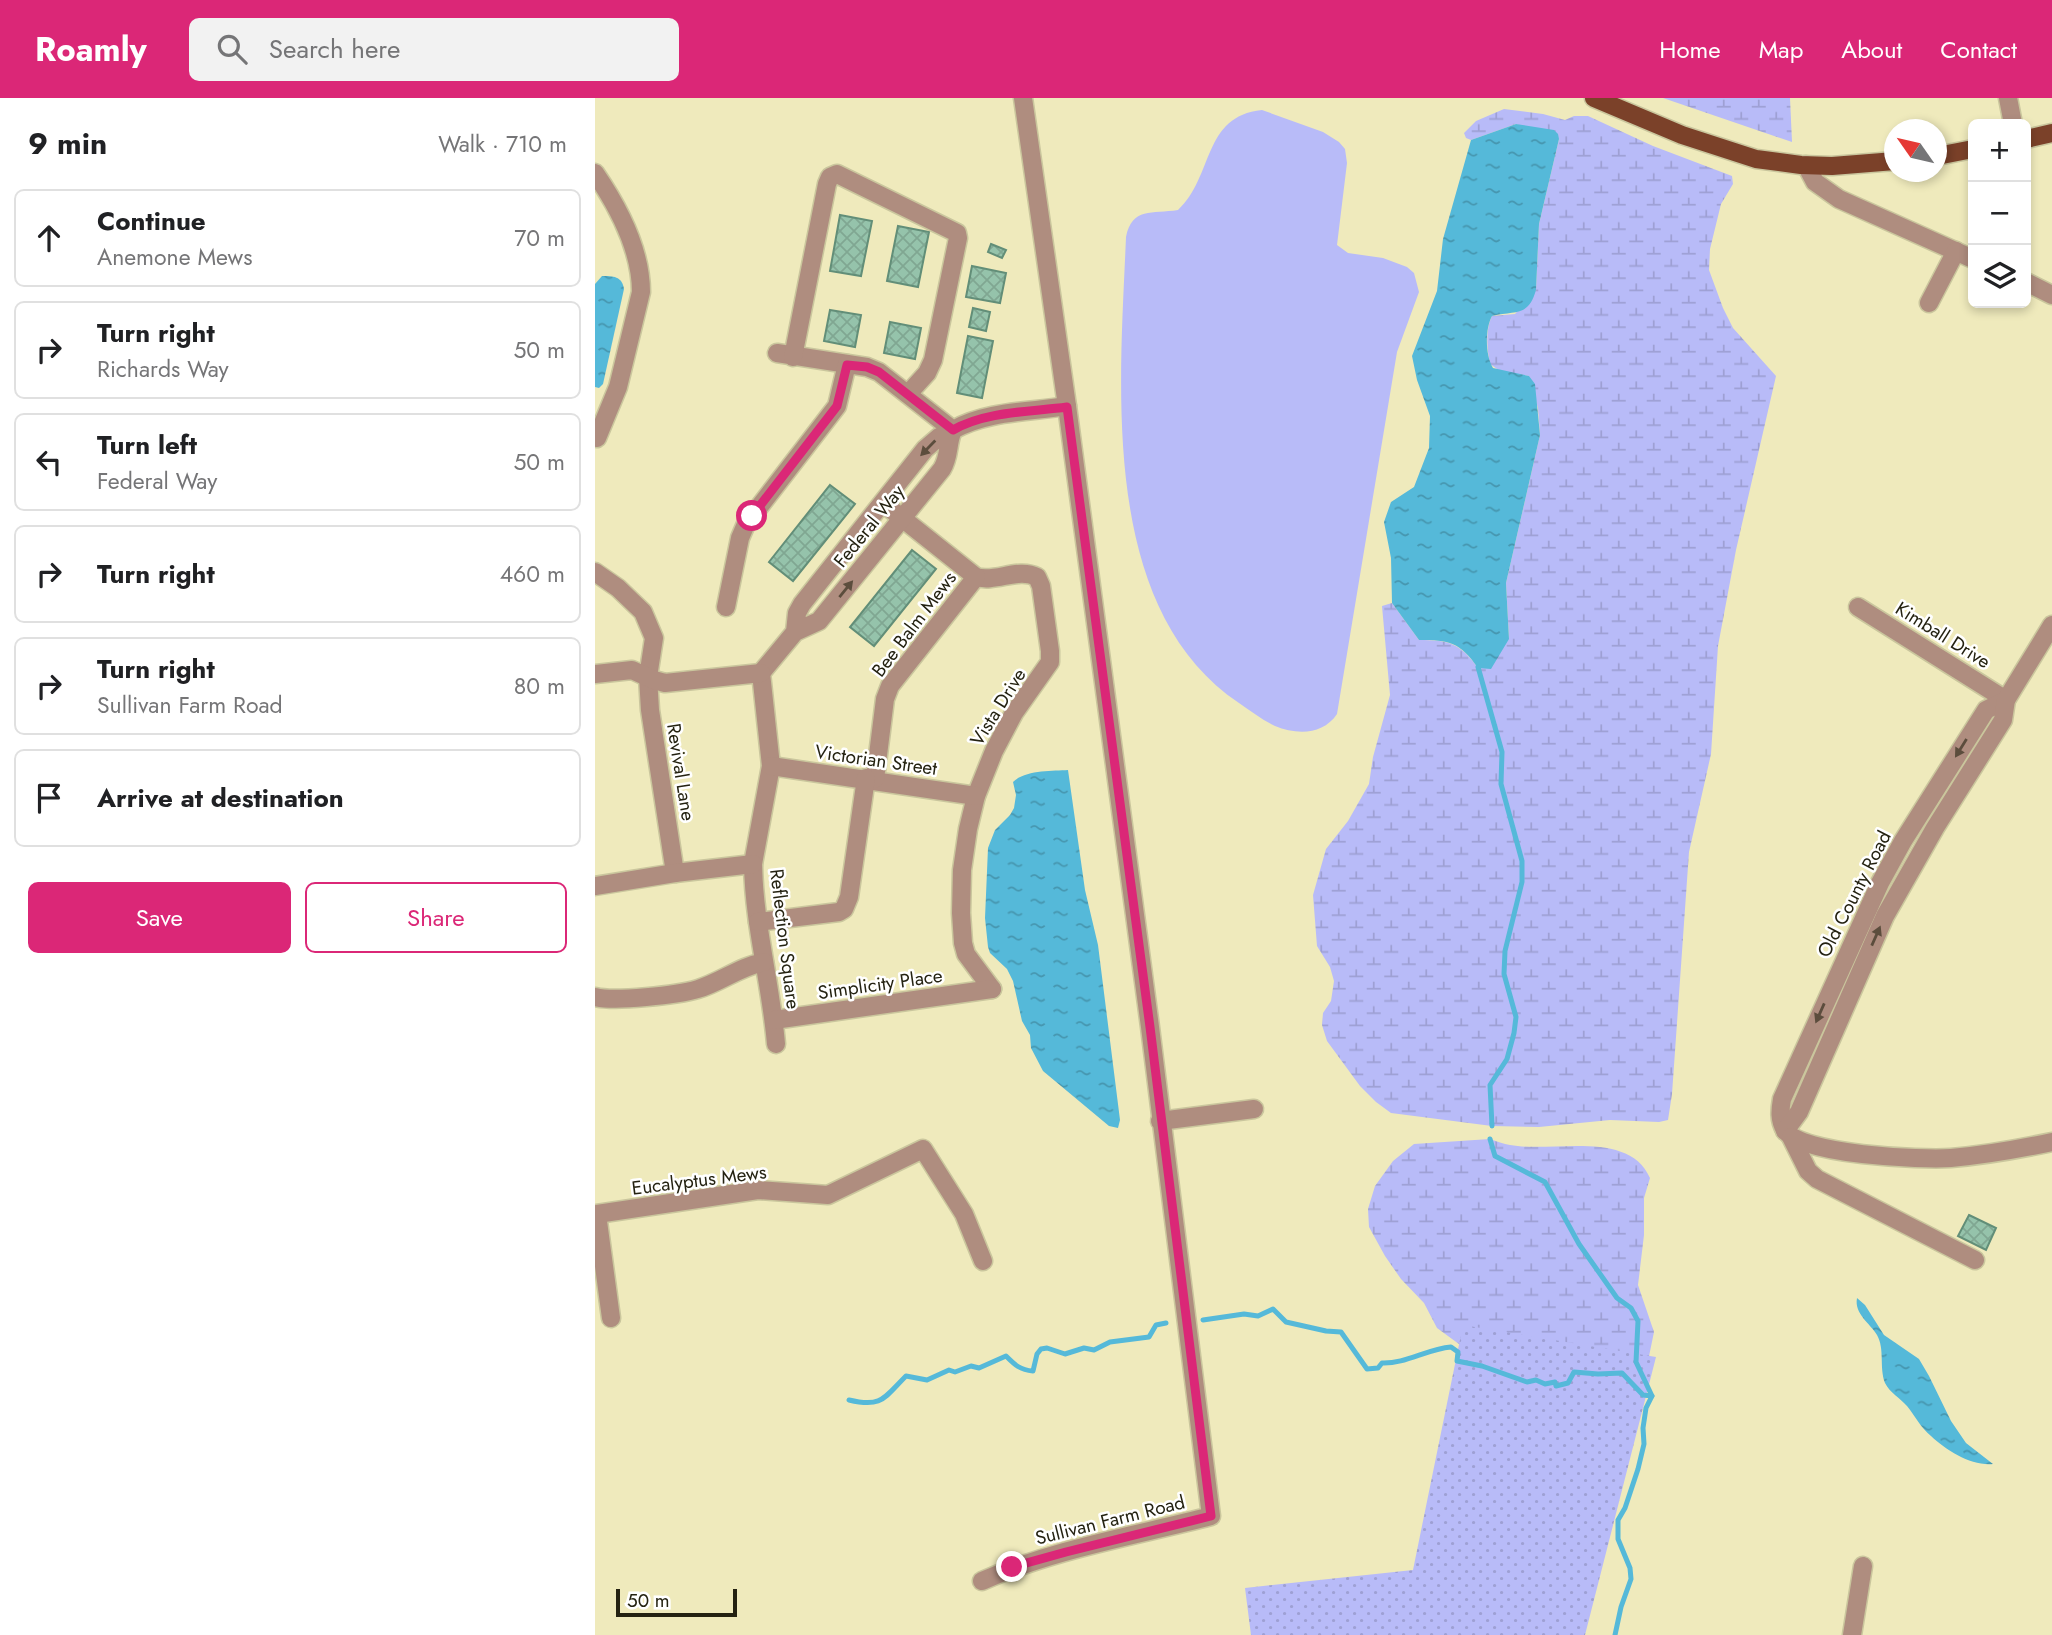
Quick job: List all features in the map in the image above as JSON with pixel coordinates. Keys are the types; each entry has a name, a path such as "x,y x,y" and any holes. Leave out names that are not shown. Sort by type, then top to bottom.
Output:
{"main road":[{"path":"1594,98 1682,135 1745,156 1806,165 1884,162"},
{"path":"2031,138 2052,134"},
{"path":"1947,154 1968,150"}],"street":[{"path":"1023,98 1067,407 1160,1121 1254,1109"},
{"path":"2008,98 2012,119"},
{"path":"1806,165 1815,182 1839,199 1968,257"},
{"path":"595,173 632,241 641,269 641,292 618,387 597,438"},
{"path":"908,394 927,373 933,360 957,233 837,174 830,177 827,184 785,355 867,367 879,372 953,430"},
{"path":"1929,303 1956,251"},
{"path":"2031,284 2052,295"},
{"path":"726,607 740,538 746,524 837,406 847,365"},
{"name":"Federal Way","path":"795,632 797,613 802,604 925,449 939,437 966,422 992,416 1067,407"},
{"name":"Federal Way","path":"761,673 795,632 819,621 903,518 946,463 953,430"},
{"path":"883,503 976,577"},
{"name":"Revival Lane","path":"595,572 618,588 643,612 655,644 648,677 650,710 675,873"},
{"name":"Vista Drive","path":"976,577 989,579 1024,574 1037,577 1041,586 1051,657 1048,666 1014,713 993,751 976,796 962,870 962,930 966,954 992,989"},
{"name":"Bee Balm Mews","path":"758,922 839,912 844,909 849,897 885,699 890,685 976,577"},
{"name":"Kimball Drive","path":"1858,607 2006,700"},
{"name":"Old County Road","path":"1788,1134 1896,897 2003,720 2006,700 2052,625"},
{"path":"595,674 632,670 665,683 761,673"},
{"name":"Reflection Square","path":"761,673 771,766 753,864 758,922 776,1044"},
{"name":"Old County Road","path":"1788,1134 1780,1110 1782,1099 1880,883 1986,710 2006,700"},
{"name":"Victorian Street","path":"771,766 976,796"},
{"path":"1937,786 1955,796"},
{"path":"595,886 753,864"},
{"path":"595,997 613,999 698,989 764,962"},
{"path":"1839,970 1858,977"},
{"name":"Simplicity Place","path":"774,1020 992,989"},
{"name":"Sullivan Farm Road","path":"982,1581 1012,1567 1211,1516 1160,1121"},
{"path":"1788,1134 1824,1148 1914,1158 1948,1158 2052,1142"},
{"path":"1788,1134 1808,1171 1817,1179 1975,1261"},
{"name":"Eucalyptus Mews","path":"611,1318 597,1214 758,1190 828,1195 923,1149 964,1214 983,1261"},
{"path":"1853,1635 1863,1566"}],"green space":[{"path":"1663,98 1790,98 1792,142"},
{"path":"1504,109 1565,120 1574,116 1588,116 1653,146 1732,176 1733,184 1721,204 1710,249 1709,270 1733,328 1776,376 1736,550 1718,646 1711,754 1689,852 1672,1094 1668,1120 1659,1122 1610,1120 1539,1127 1492,1126 1391,1113 1360,1086 1327,1041 1322,1025 1323,1013 1331,1001 1334,981 1330,967 1317,946 1313,895 1326,849 1348,821 1369,784 1373,757 1390,695 1382,606 1392,603 1419,640 1453,645 1465,653 1478,668 1509,638 1506,583 1540,435 1538,408 1529,376 1500,371 1490,364 1487,333 1492,316 1515,314 1536,290 1539,224 1559,139 1516,124 1471,140 1466,138 1464,133 1476,121"},
{"path":"1262,110 1323,132 1339,142 1345,149 1347,163 1337,245 1348,253 1383,258 1407,267 1414,273 1419,292 1397,352 1337,714 1325,726 1301,732 1275,726 1239,703 1193,662 1161,611 1140,553 1127,490 1122,425 1123,296 1126,237 1129,227 1138,216 1178,210 1198,181 1219,136 1229,124 1243,115"},
{"path":"1490,1139 1527,1147 1608,1148 1625,1153 1640,1163 1650,1178 1644,1198 1644,1235 1638,1285 1654,1332 1647,1366 1463,1347 1437,1328 1424,1303 1401,1279 1385,1256 1369,1227 1368,1209 1375,1186 1393,1161 1414,1144"},
{"path":"1463,1325 1656,1357 1585,1635 1251,1635 1245,1588 1413,1570"}],"water":[{"path":"1516,124 1554,130 1559,139 1539,224 1536,290 1533,299 1525,309 1492,316 1487,335 1488,356 1493,368 1529,376 1535,384 1540,435 1506,583 1509,639 1491,669 1478,668 1453,644 1419,640 1392,603 1391,558 1384,522 1391,502 1414,487 1429,448 1430,416 1417,380 1412,356 1437,291 1443,239 1471,140"},
{"path":"602,276 619,279 624,289 603,384 599,388 595,387 595,284"},
{"path":"1068,770 1085,890 1098,945 1120,1120 1118,1128 1109,1126 1043,1071 1031,1048 1030,1035 1022,1021 1013,981 1007,969 990,953 988,947 985,918 988,848 995,830 1014,808 1016,795 1013,782 1031,773"},
{"path":"1857,1298 1865,1305 1884,1335 1919,1359 1951,1421 1966,1443 1993,1464 1976,1463 1944,1447 1927,1433 1907,1406 1890,1390 1883,1377 1879,1340 1860,1314"}],"building":[{"path":"840,215 872,221 861,276 830,271"},
{"path":"898,226 929,232 918,287 887,281"},
{"path":"991,244 1006,250 1002,258 988,252"},
{"path":"972,266 1006,273 1000,303 966,297"},
{"path":"973,308 990,312 986,331 969,327"},
{"path":"830,310 861,315 855,347 824,341"},
{"path":"890,322 921,328 915,359 884,353"},
{"path":"968,336 993,341 982,398 957,393"},
{"path":"830,485 855,504 793,581 769,562"},
{"path":"912,550 936,569 874,646 850,627"},
{"path":"1969,1215 1996,1228 1986,1250 1958,1236"}],"waterway":[{"path":"1478,667 1502,752 1501,784 1522,861 1522,882 1505,951 1504,974 1516,1017 1507,1059 1490,1085 1492,1126"},
{"path":"1490,1139 1495,1156 1545,1182 1579,1244 1617,1298 1631,1308 1638,1321 1636,1362 1652,1396 1646,1408 1644,1444 1638,1469 1625,1508 1618,1520 1618,1539 1630,1568 1631,1579 1615,1635"},
{"path":"1203,1320 1244,1314 1258,1316 1273,1309 1286,1322 1341,1332 1367,1369 1451,1347 1458,1352 1457,1361 1482,1366 1527,1382 1555,1382 1556,1386 1568,1383 1574,1372 1622,1373 1643,1395 1652,1396"},
{"path":"849,1400 876,1402 906,1376 927,1380 949,1370 955,1372 971,1366 979,1368 1006,1356 1025,1370 1033,1371 1041,1349 1047,1348 1065,1354 1084,1348 1094,1350 1110,1342 1149,1337 1156,1325 1166,1323"}],"route":[{"path":"752,516 837,406 847,365 867,367 879,372 953,430 966,422 992,416 1067,407 1150,1027 1211,1516 1012,1567"}]}
